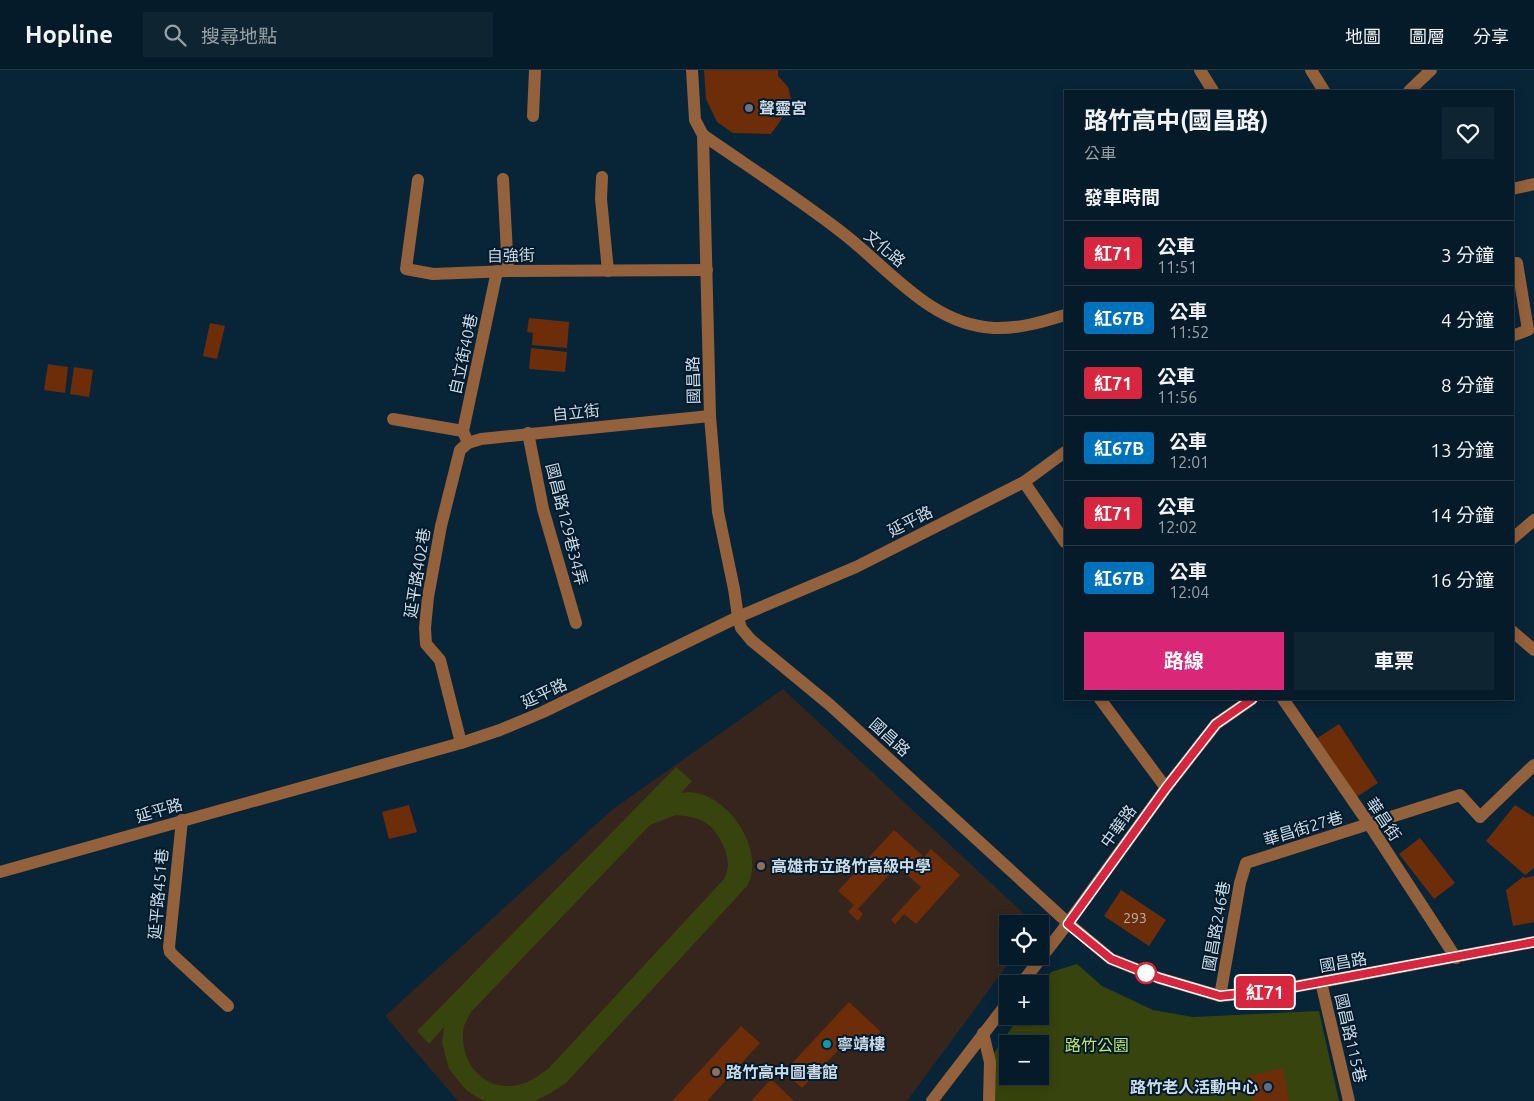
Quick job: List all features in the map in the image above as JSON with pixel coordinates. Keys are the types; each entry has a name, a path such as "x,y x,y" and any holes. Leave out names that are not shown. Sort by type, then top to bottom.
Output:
{"street":[{"path":"533,116 535,70"},
{"name":"國昌路","path":"692,70 695,120 703,135 710,416 718,512 738,617 741,628 750,640 830,705 1068,924 1111,959 1159,978 1220,996 1264,992 1456,958 1534,942"},
{"path":"1200,70 1212,90"},
{"path":"1311,70 1323,90"},
{"path":"1410,90 1431,70"},
{"name":"文化路","path":"703,135 841,231 924,302 941,313 966,322 993,328 1036,323 1064,315"},
{"path":"602,177 601,199 608,271"},
{"name":"自立街40巷","path":"466,437 503,271 503,179"},
{"name":"自強街","path":"418,180 406,269 433,274 503,271 707,270"},
{"path":"1514,189 1534,184"},
{"path":"1514,264 1518,263 1531,329 1514,335"},
{"name":"自立街","path":"466,437 481,439 710,416"},
{"path":"393,419 466,437"},
{"name":"國昌路129巷34弄","path":"528,433 543,509 576,622"},
{"name":"延平路402巷","path":"461,743 440,660 426,644 425,628 428,597 441,526 460,450 466,437"},
{"name":"延平路","path":"0,872 461,743 500,730 543,712 738,617 856,567 1024,482 1064,453"},
{"path":"1024,482 1064,541"},
{"path":"1514,537 1534,520"},
{"path":"1514,632 1534,649"},
{"path":"1101,700 1166,788"},
{"name":"中華路","path":"1028,975 1068,924 1166,788 1216,724 1251,700"},
{"name":"華昌街","path":"1284,700 1456,958"},
{"name":"華昌街27巷","path":"1246,863 1460,795 1480,817 1533,768"},
{"name":"延平路451巷","path":"182,820 170,952 228,1006"},
{"name":"國昌路246巷","path":"1220,996 1240,883 1246,863"},
{"name":"國昌路115巷","path":"1321,982 1349,1101"},
{"path":"932,1101 999,1014"},
{"path":"984,1033 990,1062 989,1101"}],"shaded area":[{"name":"高雄市立路竹高級中學","path":"783,689 1025,915 999,915 999,965 1007,965 907,1101 458,1101 385,1016 613,809"}],"green space":[{"path":"676,767 692,781 681,793 697,793 712,799 726,809 738,823 747,839 752,855 752,871 747,886 566,1083 535,1101 486,1101 480,1099 466,1090 449,1069 442,1043 444,1027 429,1044 417,1031","holes":["676,815 703,821 717,834 723,845 728,864 724,879 549,1068 526,1082 511,1086 489,1082 480,1076 473,1068 464,1048 464,1026 471,1012 650,825"]},
{"name":"路竹公園","path":"1077,964 1102,986 1153,1010 1193,1017 1319,1011 1339,1101 992,1101 994,1053 999,1046 999,1085 1049,1085 1049,1035 1007,1035 1014,1025 1049,1025 1049,975 1051,972"}],"building":[{"name":"聲靈宮","path":"704,70 778,70 778,76 788,87 791,99 783,117 771,134 733,133 717,122 706,99"},
{"path":"529,318 569,322 567,348 532,345 533,333 527,332"},
{"path":"210,323 225,326 217,359 203,356"},
{"path":"531,348 567,352 565,372 529,369"},
{"path":"48,364 68,367 65,393 44,390"},
{"path":"74,367 93,370 89,397 70,394"},
{"path":"1339,724 1378,783 1355,798 1316,739"},
{"path":"409,805 417,832 389,839 382,812"},
{"path":"1515,805 1534,817 1534,868 1525,875 1486,841"},
{"path":"894,830 924,857 931,849 960,875 916,924 904,914 895,924 891,920 921,887 897,866 858,909 863,914 858,921 848,912 854,905 838,891"},
{"path":"1420,838 1455,883 1434,899 1399,854"},
{"path":"1524,876 1524,878 1534,876 1534,922 1513,926 1506,890"},
{"path":"1121,890 1166,920 1149,946 1104,916"},
{"name":"寧靖樓","path":"849,1002 881,1032 864,1050 850,1038 802,1088 784,1072"},
{"name":"路竹高中圖書館","path":"741,1026 760,1043 707,1101 672,1101"},
{"name":"路竹老人活動中心","path":"1283,1068 1289,1101 1253,1101 1247,1076"},
{"path":"771,1079 794,1101 751,1101"}],"bus line":[{"name":"紅71","path":"1251,700 1216,724 1166,788 1068,924 1111,959 1159,978 1220,996 1283,989 1534,942"}],"place":[{"name":"聲靈宮","path":"749,108"},
{"name":"高雄市立路竹高級中學","path":"761,866"},
{"name":"寧靖樓","path":"827,1044"},
{"name":"路竹高中圖書館","path":"716,1072"},
{"name":"路竹老人活動中心","path":"1268,1087"}]}
